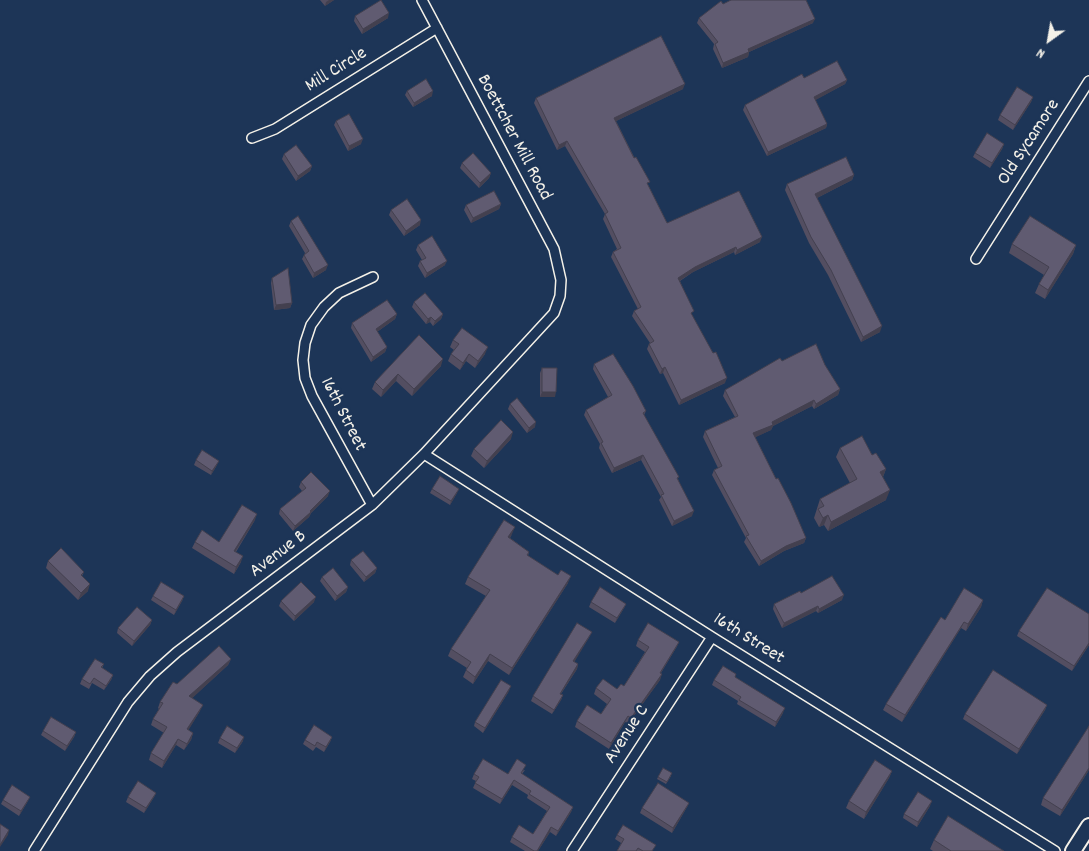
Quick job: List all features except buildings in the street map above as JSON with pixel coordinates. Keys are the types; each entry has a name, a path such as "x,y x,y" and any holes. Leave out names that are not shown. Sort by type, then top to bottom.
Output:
{"street":[{"name":"Boettcher Mill Road","path":"422,0 554,249 559,266 560,296"},
{"name":"Mill Circle","path":"252,138 275,129 437,28"},
{"name":"Old Sycamore","path":"976,259 1089,81"},
{"name":"16th Street","path":"372,505 312,396 305,378 303,360 308,334 324,307 339,294 373,277"},
{"name":"Avenue B","path":"34,851 128,702 150,676 177,652 372,505 424,454 540,330 554,313 560,296"},
{"name":"16th Street","path":"424,454 712,638 1055,851"},
{"name":"Avenue C","path":"572,851 712,638"},
{"path":"1073,851 1089,826"}]}
